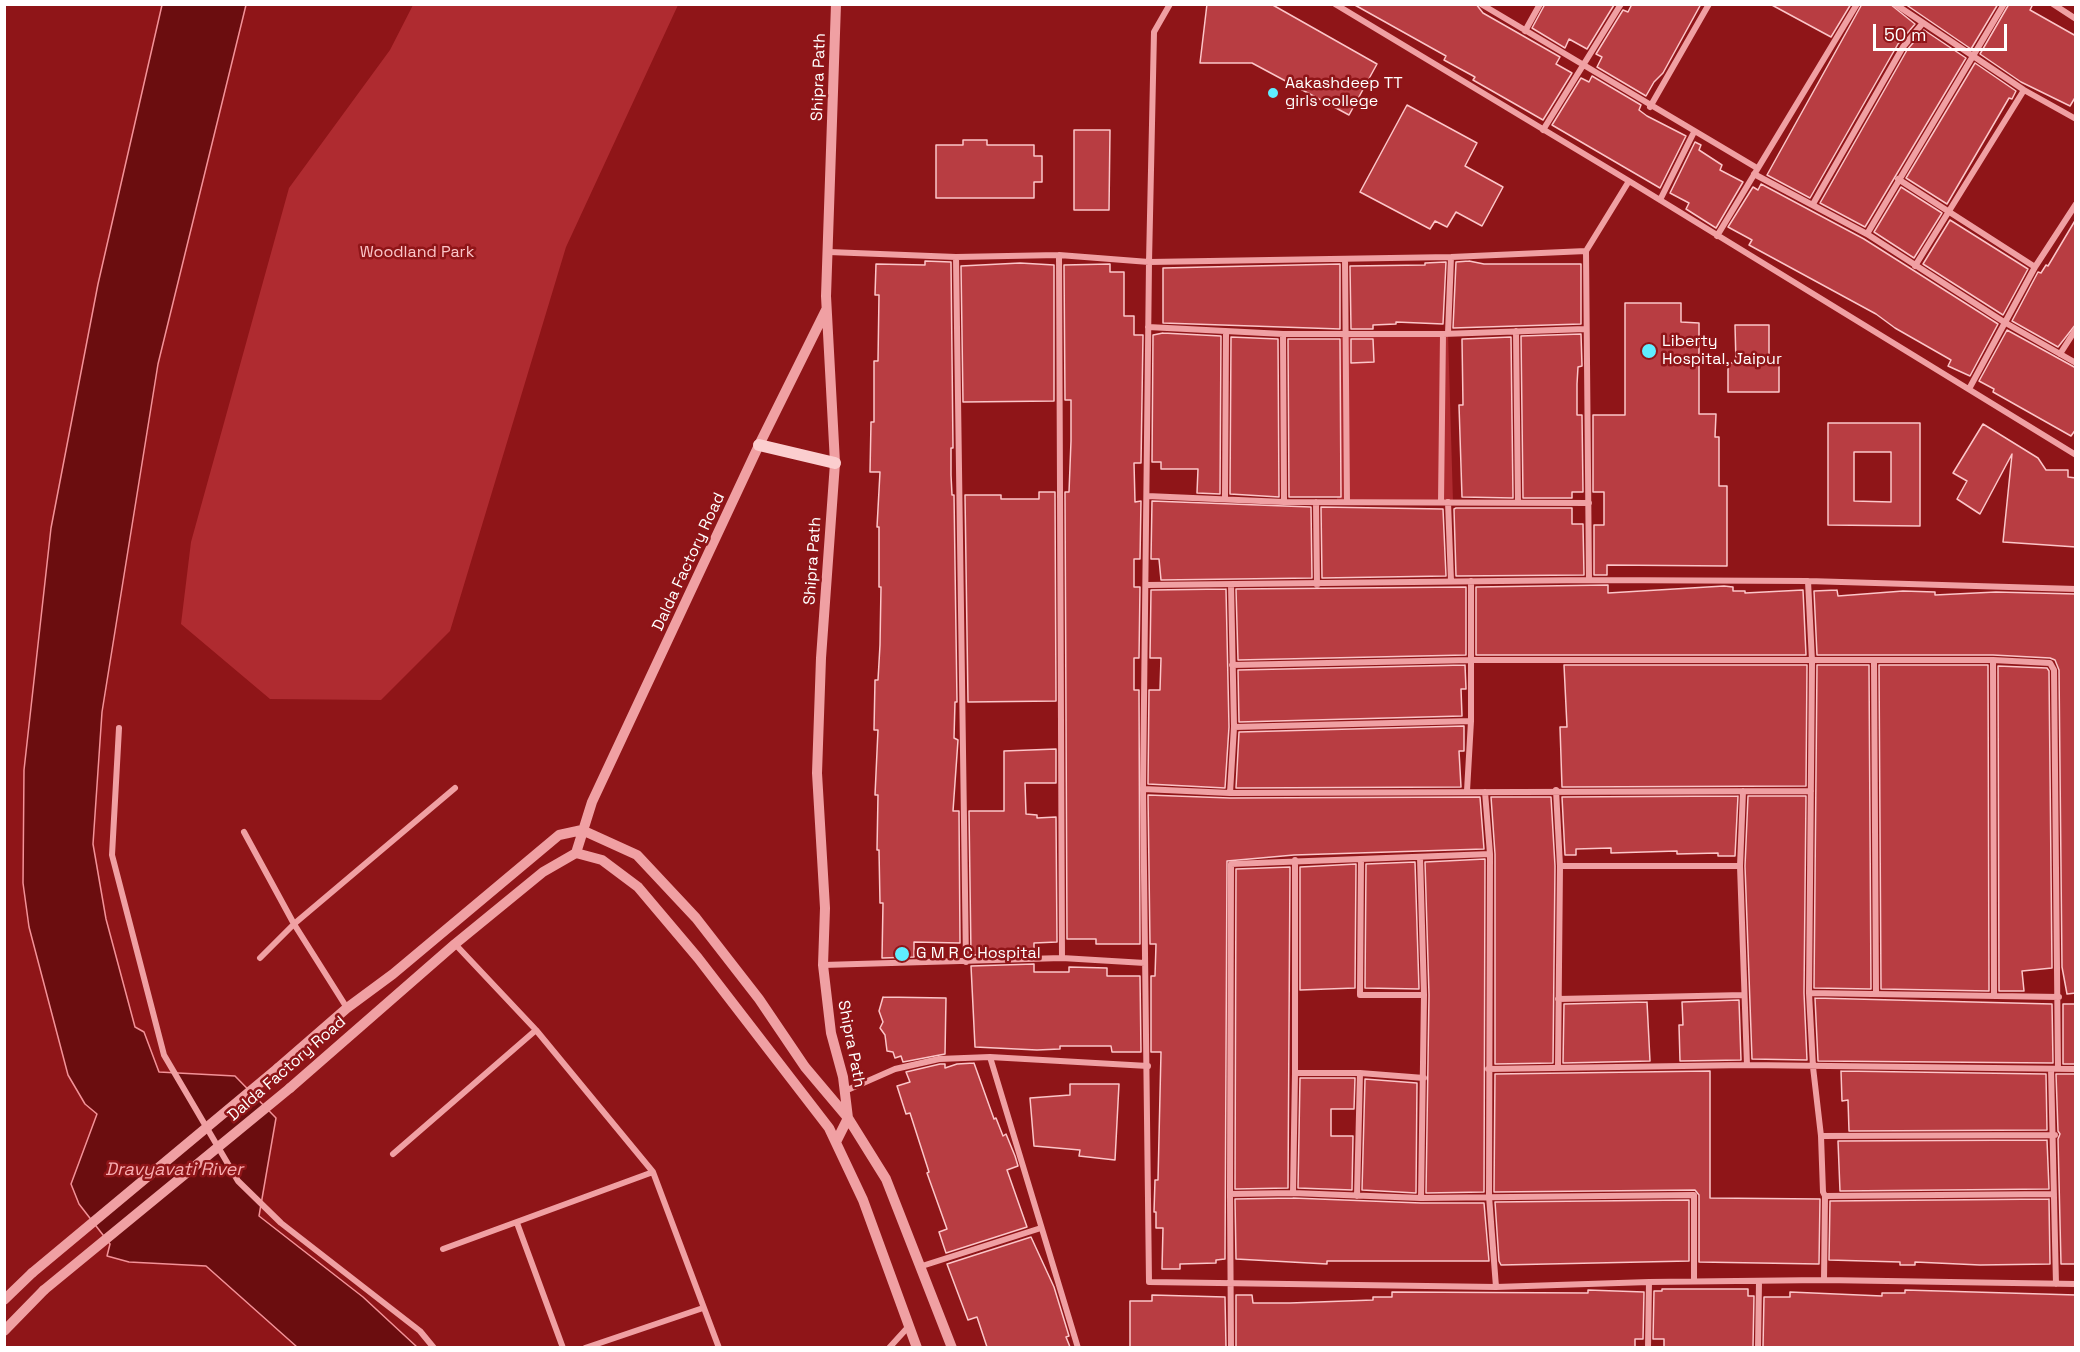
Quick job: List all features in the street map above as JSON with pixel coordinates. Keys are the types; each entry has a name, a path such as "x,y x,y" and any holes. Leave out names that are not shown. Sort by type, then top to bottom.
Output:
{"main road":[{"path":"759,445 835,463"}],"street":[{"name":"Shipra Path","path":"836,4 826,309 835,463 821,658 817,773 825,908 823,965 831,1033 845,1091 848,1118 886,1179 952,1347"},
{"path":"1170,4 1154,32 1149,262 1143,789 1149,1282 1496,1287 1824,1280 2076,1284"},
{"path":"1335,4 2076,455"},
{"path":"1481,4 1756,171 1867,234 2004,322 2076,363"},
{"path":"1525,31 1540,4"},
{"path":"1543,130 1621,4"},
{"path":"1650,107 1709,4"},
{"path":"1717,236 1857,4"},
{"path":"1895,4 2024,90 2076,119"},
{"path":"1867,234 2004,4"},
{"path":"2053,4 2076,19"},
{"path":"1812,204 1903,47 1922,24"},
{"path":"1915,266 2024,90"},
{"path":"1660,200 1694,132"},
{"path":"1898,179 2035,267"},
{"path":"1589,580 1586,251 1629,181"},
{"path":"1968,389 2035,267 2076,204"},
{"path":"829,252 956,257 1059,255 1149,262 1451,257 1586,251"},
{"path":"1059,255 1062,958"},
{"path":"956,257 966,962"},
{"path":"1451,257 1445,334 1444,502 1451,581"},
{"path":"1345,259 1347,502"},
{"name":"Dalda Factory Road","path":"4,1330 44,1290 290,1088 454,944 543,872 576,853 592,802 759,445 826,309"},
{"path":"1148,327 1226,333 1283,334 1445,334 1585,328"},
{"path":"2060,354 2076,329"},
{"path":"1516,331 1518,502"},
{"path":"1225,498 1226,333"},
{"path":"1283,334 1284,502"},
{"path":"1147,496 1284,502 1589,503"},
{"path":"1316,502 1317,585"},
{"path":"1147,585 1317,585 1589,580 1808,581 2076,589"},
{"path":"1467,791 1471,721 1471,581"},
{"path":"1808,581 1812,661 1809,993 1813,1067 1825,1196 1824,1280"},
{"path":"1230,793 1234,727 1231,585"},
{"path":"1232,665 1471,660 1874,662 1993,660 2050,663 2054,670 2059,997 2055,1069 2056,1284"},
{"path":"1993,660 1994,996"},
{"path":"1874,662 1876,994"},
{"path":"1234,727 1471,721"},
{"path":"119,728 112,855 164,1055 238,1181 281,1223 420,1331 434,1347"},
{"path":"260,958 294,924 455,788"},
{"path":"1143,789 1230,793 1556,790 1811,791"},
{"path":"1556,790 1560,866 1558,1067"},
{"path":"1743,791 1740,866 1747,1065"},
{"path":"1485,792 1490,854 1489,1196 1496,1287"},
{"path":"582,830 638,855 689,910 759,999 805,1067 848,1118 836,1143"},
{"name":"Dalda Factory Road","path":"4,1299 347,1008 393,974 559,835 582,830"},
{"path":"244,832 294,924 347,1008"},
{"path":"576,853 602,860 638,887 785,1069 836,1143 863,1200 917,1347"},
{"path":"1231,1347 1231,864 1490,854"},
{"path":"1420,857 1424,995 1421,1198"},
{"path":"1361,859 1360,995 1424,995"},
{"path":"1293,1193 1295,860"},
{"path":"1560,866 1740,866"},
{"path":"454,944 537,1030 653,1172 703,1308 720,1347"},
{"path":"823,965 1062,958 1145,963"},
{"path":"1809,993 2059,997"},
{"path":"1558,999 1744,995"},
{"path":"393,1154 537,1030"},
{"path":"845,1091 895,1069 939,1059 990,1057 1148,1066"},
{"path":"990,1057 1078,1347"},
{"path":"1488,1069 1747,1065 2076,1069"},
{"path":"1295,1073 1360,1073 1424,1078"},
{"path":"1357,1196 1360,1073"},
{"path":"1821,1136 2055,1135"},
{"path":"443,1249 653,1172"},
{"path":"1230,1194 1293,1193 1421,1198 1694,1195 1694,1281"},
{"path":"1825,1196 2054,1194"},
{"path":"518,1223 563,1347"},
{"path":"922,1266 1041,1228"},
{"path":"1648,1347 1649,1282"},
{"path":"1758,1347 1759,1282"},
{"path":"585,1347 703,1308"},
{"path":"889,1347 909,1326"}],"green space":[{"name":"Woodland Park","path":"413,5 678,5 566,247 450,631 381,700 270,699 181,624 191,542 289,188 390,50"},
{"path":"1448,333 1453,502 1337,502 1341,334"}],"water":[{"name":"Dravyavati River","path":"162,5 246,5 158,364 102,712 93,844 106,919 135,1027 144,1032 159,1072 235,1076 276,1118 259,1216 363,1297 417,1347 297,1347 206,1266 129,1262 107,1256 110,1244 79,1204 71,1184 97,1114 85,1104 68,1075 29,927 23,883 24,770 51,528 98,284"}],"building":[{"path":"1207,4 1271,4 1377,64 1349,115 1252,63 1200,63"},
{"path":"1353,4 1476,4 1483,13 1560,57 1556,64 1572,73 1543,120 1473,80 1475,77 1444,60 1446,56"},
{"path":"1545,4 1614,5 1587,49 1569,39 1565,48 1532,28"},
{"path":"1632,4 1701,4 1663,73 1654,82 1646,96 1597,67 1602,57 1596,54 1623,10 1628,12"},
{"path":"1770,4 1851,4 1831,37"},
{"path":"1862,4 1890,4 1915,24 1898,44 1810,198 1767,175"},
{"path":"1905,4 1998,4 1971,49"},
{"path":"2009,4 2033,4 2030,10 2076,36 2076,96 2070,106 2021,82 1980,54"},
{"path":"1924,30 1966,58 1865,227 1820,203 1907,50"},
{"path":"1975,63 2016,91 2012,99 2009,98 1947,204 1906,178"},
{"path":"1592,76 1641,105 1639,110 1647,116 1686,136 1660,188 1552,125 1581,78 1589,82"},
{"path":"1407,105 1477,143 1465,166 1503,187 1482,226 1456,212 1447,227 1435,221 1430,229 1360,192"},
{"path":"1074,130 1110,130 1109,210 1074,210"},
{"path":"963,140 987,140 987,145 1034,145 1034,156 1042,156 1042,182 1034,182 1034,198 936,198 936,145 963,145"},
{"path":"1695,142 1701,145 1699,150 1722,165 1720,170 1743,182 1716,228 1686,209 1689,203 1670,193"},
{"path":"1761,184 1864,239 1998,324 1970,376 1948,366 1951,360 1895,328 1876,314 1749,245 1752,240 1728,227 1753,187 1758,190"},
{"path":"1901,187 1942,213 1914,258 1874,232"},
{"path":"2076,219 2076,324 2058,347 2012,321 2038,272 2041,273 2046,265 2048,266"},
{"path":"1950,220 2028,269 2003,315 1923,264"},
{"path":"925,261 951,262 953,448 951,448 951,475 952,495 954,495 957,702 955,702 954,738 958,740 953,811 959,811 960,943 914,942 914,957 882,958 883,903 880,903 879,850 877,850 878,795 875,795 878,730 874,730 875,680 878,680 880,645 881,587 879,587 879,527 877,527 880,472 870,472 871,422 874,422 874,361 878,361 879,295 875,295 876,264 925,265"},
{"path":"1469,261 1484,264 1581,264 1581,324 1453,328 1456,262"},
{"path":"1446,262 1443,324 1396,322 1396,324 1373,325 1373,329 1351,329 1350,266 1425,265 1425,263"},
{"path":"1020,263 1054,265 1054,401 963,402 961,266"},
{"path":"1110,264 1110,272 1124,272 1124,316 1134,316 1134,335 1143,335 1141,463 1134,463 1135,502 1141,501 1140,559 1134,559 1134,587 1140,587 1139,658 1134,658 1134,690 1139,690 1140,944 1096,944 1096,939 1067,939 1065,492 1069,492 1071,400 1065,400 1064,265"},
{"path":"1340,264 1340,329 1163,323 1163,268"},
{"path":"1625,303 1681,303 1681,322 1699,323 1699,414 1716,414 1715,437 1719,437 1719,486 1727,486 1727,566 1607,565 1607,575 1594,575 1594,525 1604,525 1604,492 1593,492 1593,415 1625,415"},
{"path":"1735,325 1769,325 1769,361 1779,360 1779,392 1728,392 1728,363 1736,363"},
{"path":"2007,330 2076,368 2076,429 2071,436 1993,392 1994,389 1979,381"},
{"path":"1163,333 1221,336 1220,494 1197,493 1198,469 1161,469 1161,462 1152,462 1153,335"},
{"path":"1581,334 1582,366 1578,367 1577,415 1582,415 1583,492 1572,492 1572,498 1523,498 1521,336"},
{"path":"1231,337 1278,339 1279,497 1230,494"},
{"path":"1511,337 1513,498 1462,497 1459,405 1463,405 1462,339"},
{"path":"1288,339 1340,339 1341,497 1289,497"},
{"path":"1351,339 1373,339 1374,362 1351,363"},
{"path":"1828,423 1920,423 1920,526 1828,525","holes":["1854,452 1891,452 1891,502 1854,501"]},
{"path":"1983,424 2038,458 2046,470 2068,470 2068,477 2076,478 2076,547 2003,542 2012,454 1980,514 1957,499 1967,481 1953,473"},
{"path":"1039,492 1055,492 1056,701 968,702 965,495 1001,495 1001,499 1039,499"},
{"path":"1152,501 1311,507 1312,578 1161,580 1159,559 1151,559"},
{"path":"1321,507 1443,509 1446,576 1322,578"},
{"path":"1572,508 1572,524 1583,524 1584,575 1456,576 1454,509"},
{"path":"1608,585 1608,593 1724,586 1733,587 1733,591 1745,591 1745,593 1803,590 1806,655 1476,655 1476,587"},
{"path":"1466,587 1466,655 1238,660 1236,589"},
{"path":"1226,589 1229,727 1225,788 1148,784 1149,690 1160,690 1161,658 1150,658 1151,590"},
{"path":"1837,590 1838,596 1903,591 1935,592 1935,595 1996,592 2076,594 2076,993 2067,994 2062,967 2059,670 2055,660 1993,655 1817,655 1814,591"},
{"path":"1465,665 1466,689 1461,689 1462,716 1239,722 1238,670"},
{"path":"1564,665 1807,665 1806,786 1562,787 1560,727 1567,727"},
{"path":"1817,665 1869,665 1871,989 1814,988"},
{"path":"1879,665 1988,665 1989,991 1881,989"},
{"path":"1998,666 2047,668 2049,671 2052,968 2022,971 2024,991 1999,991"},
{"path":"1464,726 1464,751 1459,751 1461,787 1236,788 1239,732"},
{"path":"1056,749 1056,783 1025,783 1026,814 1037,815 1037,818 1056,817 1057,942 1034,943 1034,954 971,955 969,811 1004,811 1004,751"},
{"path":"1148,795 1230,798 1480,797 1484,849 1294,855 1227,861 1225,1259 1216,1260 1216,1263 1180,1264 1180,1269 1162,1269 1163,1228 1156,1228 1156,1212 1154,1212 1155,1180 1158,1180 1161,1052 1151,1052 1151,976 1155,976 1156,944 1150,944"},
{"path":"1738,796 1735,856 1718,856 1718,853 1677,854 1677,851 1611,853 1611,848 1576,849 1576,855 1565,855 1562,797"},
{"path":"1748,796 1806,796 1804,993 1807,1060 1752,1059 1745,866"},
{"path":"1491,797 1551,797 1555,866 1553,1063 1495,1064 1495,854"},
{"path":"1485,859 1484,1192 1426,1193 1429,995 1425,862"},
{"path":"1415,862 1419,989 1365,988 1366,864"},
{"path":"1356,864 1355,988 1300,990 1300,867"},
{"path":"1290,867 1288,1188 1235,1189 1236,869"},
{"path":"1034,964 1034,972 1069,972 1069,967 1107,968 1107,976 1140,976 1141,1052 1112,1052 1111,1046 1060,1046 1060,1049 1037,1050 975,1047 971,966"},
{"path":"883,997 946,998 945,1054 903,1062 901,1056 895,1058 893,1052 887,1051 885,1035 880,1028 883,1022 879,1011"},
{"path":"1815,998 2052,1004 2053,1063 1818,1061"},
{"path":"1739,1000 1741,1060 1680,1061 1679,1025 1683,1025 1682,1002"},
{"path":"1647,1002 1650,1061 1563,1063 1564,1004"},
{"path":"2063,1004 2076,1004 2076,1064 2063,1064"},
{"path":"974,1063 994,1119 996,1118 1003,1136 1006,1134 1015,1156 1018,1166 1007,1170 1027,1227 946,1253 939,1232 947,1229 927,1173 929,1172 910,1113 906,1114 897,1086 910,1082 906,1072 940,1064 945,1064 945,1068 957,1064"},
{"path":"1710,1071 1710,1198 1820,1199 1819,1264 1699,1262 1699,1195 1695,1190 1494,1192 1495,1074"},
{"path":"1841,1071 2046,1074 2047,1130 1849,1131 1848,1100 1842,1101"},
{"path":"2056,1074 2076,1074 2076,1264 2061,1264 2058,1139 2060,1134"},
{"path":"1300,1078 1355,1078 1354,1109 1331,1109 1331,1136 1353,1136 1352,1190 1298,1188"},
{"path":"1365,1079 1417,1083 1416,1193 1362,1190"},
{"path":"1070,1084 1119,1084 1115,1160 1079,1156 1080,1150 1034,1146 1030,1098 1070,1095"},
{"path":"2047,1140 2049,1189 1840,1191 1838,1141"},
{"path":"1293,1198 1484,1203 1489,1261 1327,1261 1327,1264 1236,1259 1235,1199"},
{"path":"2049,1199 2050,1264 1980,1265 1915,1262 1915,1265 1900,1265 1900,1262 1829,1260 1830,1201"},
{"path":"1689,1200 1689,1261 1501,1265 1499,1261 1495,1202"},
{"path":"1031,1237 1054,1287 1069,1336 1066,1337 1070,1347 987,1347 977,1317 968,1320 947,1264"},
{"path":"1662,1289 1748,1289 1748,1296 1754,1296 1753,1347 1664,1347 1664,1339 1653,1339 1654,1291 1662,1291"},
{"path":"1588,1290 1644,1292 1643,1339 1635,1339 1635,1347 1236,1347 1236,1295 1252,1295 1253,1303 1290,1303 1373,1300 1373,1297 1392,1297 1392,1292 1588,1293"},
{"path":"1905,1290 2076,1295 2076,1347 1763,1347 1764,1297 1790,1297 1790,1292 1882,1296 1882,1293 1905,1293"},
{"path":"1152,1295 1225,1297 1226,1347 1130,1347 1130,1301 1152,1301"}],"place":[{"name":"Aakashdeep TT girls college","path":"1273,93"},
{"name":"Liberty Hospital, Jaipur","path":"1649,351"},
{"name":"G M R C Hospital","path":"902,954"}]}
